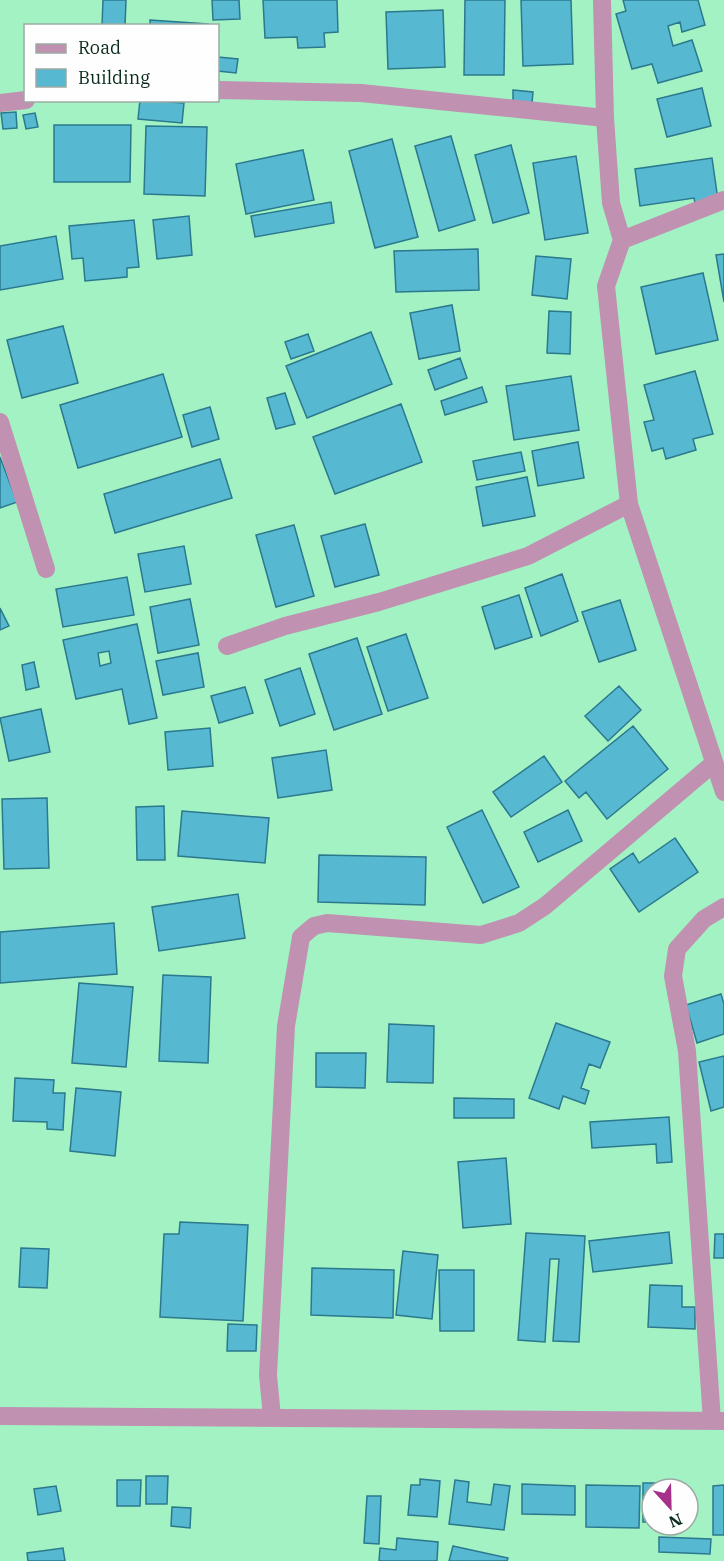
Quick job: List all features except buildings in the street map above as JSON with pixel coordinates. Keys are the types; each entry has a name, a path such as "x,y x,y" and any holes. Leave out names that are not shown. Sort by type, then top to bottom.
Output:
{"street":[{"path":"602,0 605,118 611,203 622,240 606,286 629,504 724,792"},
{"path":"219,90 361,93 605,118"},
{"path":"0,103 24,100"},
{"path":"622,240 724,200"},
{"path":"0,422 46,569"},
{"path":"227,646 285,626 379,602 528,556 629,504"},
{"path":"272,1417 268,1375 286,1026 301,937 314,926 327,923 482,935 519,923 545,906 714,764"},
{"path":"0,1416 718,1421 687,1051 673,976 677,949 705,919 724,907"}]}
